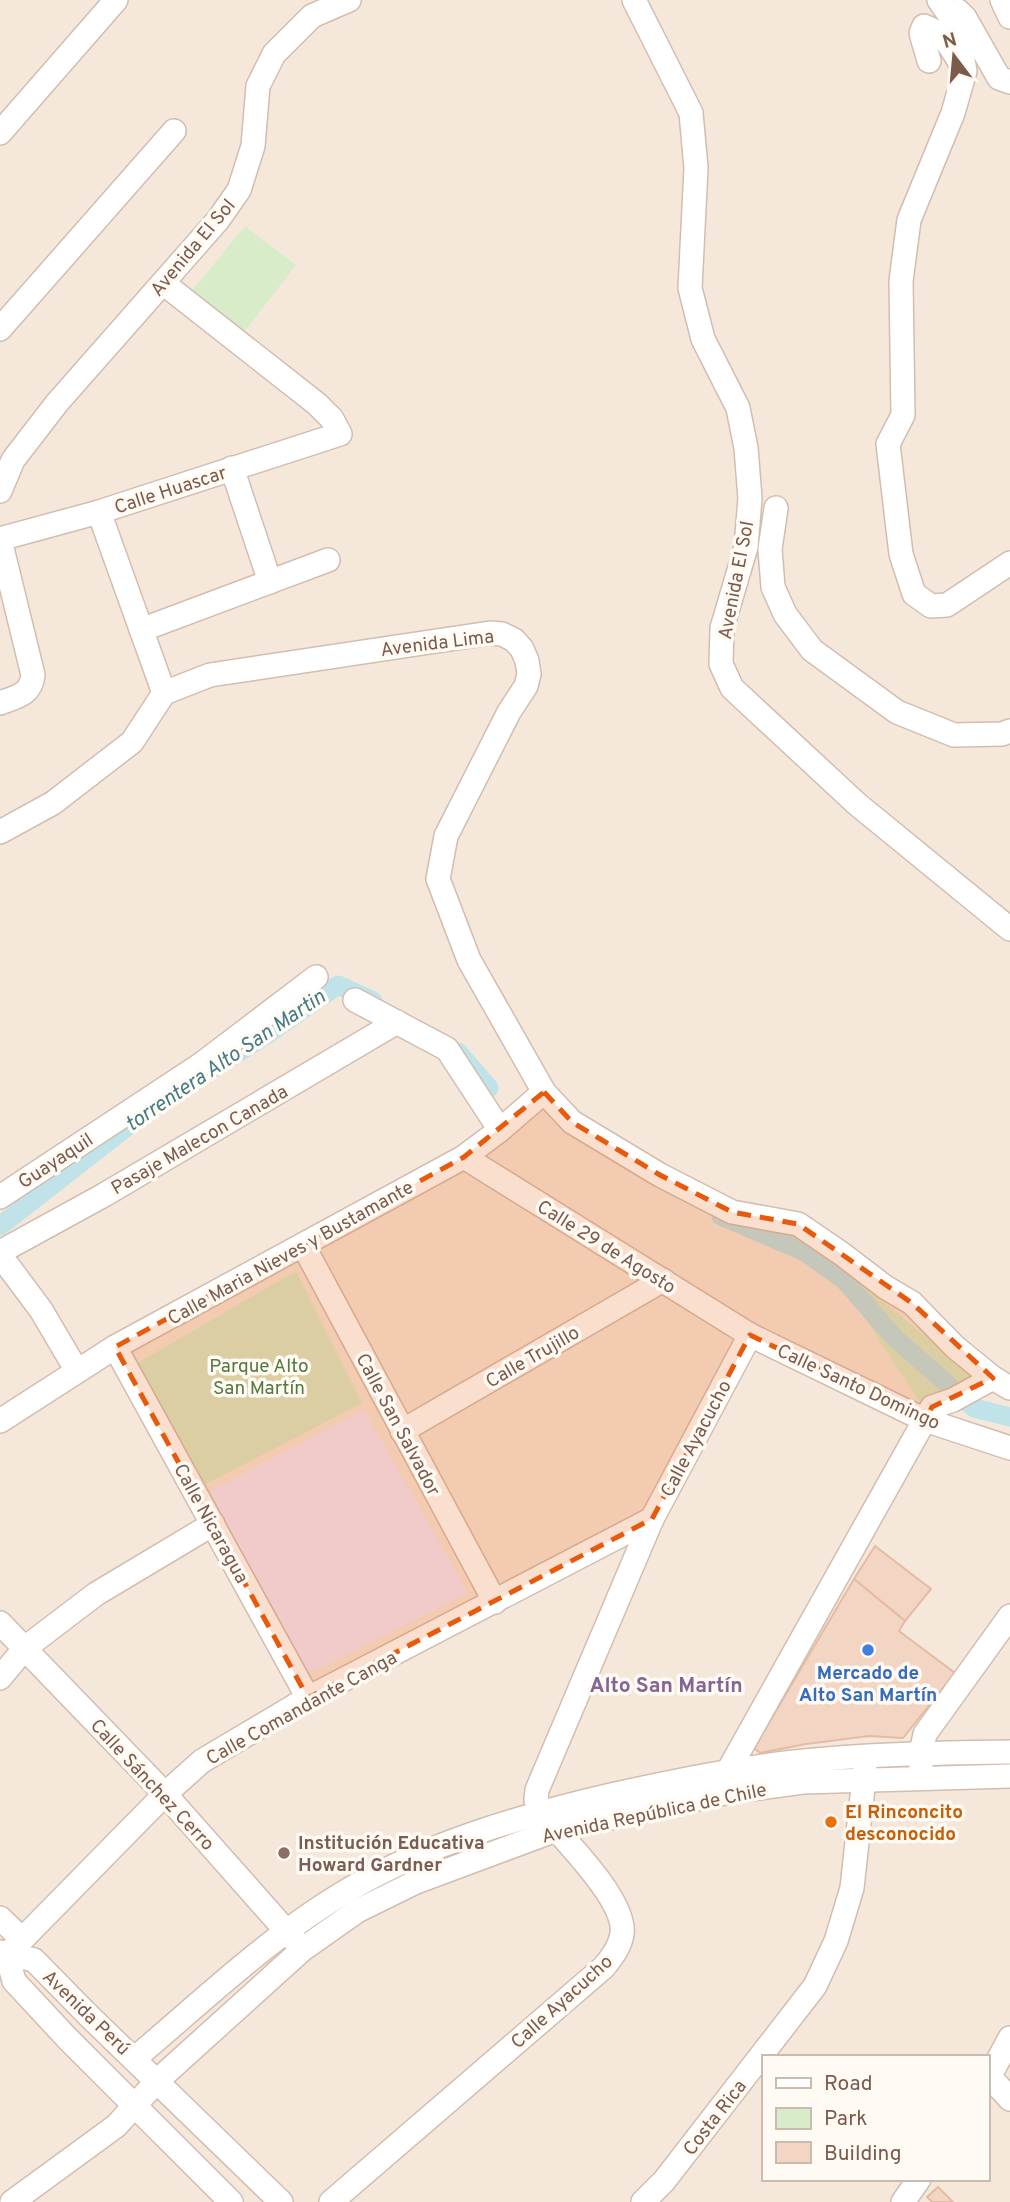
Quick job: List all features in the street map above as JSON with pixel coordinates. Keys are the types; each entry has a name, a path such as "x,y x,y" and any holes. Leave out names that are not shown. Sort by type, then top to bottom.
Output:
{"street":[{"path":"0,133 116,0"},
{"name":"Avenida El Sol","path":"0,491 13,460 57,403 218,220 239,190 253,146 258,86 274,54 312,16 349,0"},
{"name":"Avenida El Sol","path":"634,0 691,113 695,167 690,288 703,340 738,408 746,448 750,498 746,547 722,628 722,664 732,688 857,804 1010,929"},
{"path":"941,0 957,26 965,71 953,113 909,220 901,281 903,415 888,444 901,554 914,594 931,606 947,605 1010,564"},
{"path":"941,0 956,8 965,18 999,78 1010,82"},
{"path":"1002,0 1010,17"},
{"path":"929,61 921,33 924,26 938,32 965,71"},
{"path":"0,329 174,131"},
{"name":"Calle Huascar","path":"0,539 99,512 340,434 332,419 317,404 163,283"},
{"path":"232,468 270,582"},
{"path":"776,508 771,549 773,587 785,614 812,650 897,712 954,735 1002,734 1010,731"},
{"path":"0,832 53,803 132,742 164,693 99,512"},
{"path":"0,539 32,669 30,688 19,696 0,703"},
{"path":"141,630 328,560"},
{"name":"Avenida Lima","path":"164,693 211,675 489,633 502,634 514,640 527,661 529,674 526,686 509,712 446,836 438,879 469,960 544,1092 572,1122 660,1175 732,1212 798,1224 885,1287 912,1303 955,1347 1002,1383"},
{"name":"Guayaquil","path":"0,1196 202,1063 316,977"},
{"path":"355,1000 447,1049 500,1130"},
{"name":"Pasaje Malecon Canada","path":"0,1253 104,1195 397,1022"},
{"name":"Calle Maria Nieves y Bustamante","path":"0,1421 115,1348 464,1157 544,1092"},
{"name":"Calle 29 de Agosto","path":"464,1157 750,1335"},
{"name":"Calle San Salvador","path":"303,1245 495,1602"},
{"path":"0,1253 40,1310 77,1371"},
{"name":"Calle Trujillo","path":"402,1431 663,1280"},
{"name":"Calle Santo Domingo","path":"750,1335 925,1420 1010,1448"},
{"name":"Calle Ayacucho","path":"331,2202 604,1967 617,1950 622,1931 617,1909 605,1887 540,1811 536,1800 537,1790 652,1519 750,1335"},
{"name":"Calle Nicaragua","path":"115,1348 308,1698"},
{"path":"728,1782 932,1407 1002,1383"},
{"name":"Calle Comandante Canga","path":"7,1952 165,1794 202,1761 308,1698 652,1519"},
{"path":"0,1678 25,1648 96,1594 212,1524"},
{"path":"921,1779 920,1753 925,1734 1010,1616"},
{"name":"Calle Sánchez Cerro","path":"0,1623 165,1794 303,1949"},
{"name":"Avenida República de Chile","path":"12,2202 116,2126 158,2081 303,1949 357,1912 416,1882 556,1830 794,1762 866,1755 1010,1752"},
{"name":"Costa Rica","path":"643,2202 664,2180 815,1986 836,1941 852,1888 866,1755"},
{"name":"Avenida República de Chile","path":"134,2059 285,1931 350,1889 404,1861 463,1837 540,1811 728,1782 864,1782 1010,1776"},
{"name":"Avenida Perú","path":"0,1918 14,1981 67,2038 231,2202"},
{"name":"Avenida Perú","path":"7,1952 34,1960 281,2202"},
{"path":"67,2038 88,2015"},
{"path":"1010,2038 989,2079 1010,2099"},
{"path":"903,2202 918,2181"}],"highlighted area":[{"path":"544,1092 572,1122 660,1175 732,1212 798,1224 912,1303 993,1378 932,1407 925,1420 750,1335 652,1519 308,1698 115,1347 464,1157"}],"shaded area":[{"path":"0,0 1010,0 1010,2202 0,2202"},
{"path":"364,1410 468,1593 305,1676 207,1493"}],"green space":[{"path":"245,226 296,265 242,335 190,293"},
{"path":"823,1254 974,1375 919,1401"},
{"name":"Parque Alto San Martín","path":"296,1271 362,1403 206,1484 131,1367"}],"building":[{"path":"875,1546 931,1589 905,1621 854,1579"},
{"name":"Mercado de Alto San Martín","path":"854,1579 905,1621 899,1631 955,1673 903,1738 869,1736 760,1753 754,1748"},
{"path":"938,2187 953,2202 932,2202 927,2197"}],"waterway":[{"name":"torrentera Alto San Martin","path":"203,1075 338,985 373,1001"},
{"name":"torrentera Alto San Martin","path":"458,1052 489,1088"},
{"name":"torrentera Alto San Martin","path":"0,1226 137,1119"},
{"name":"torrentera Alto San Martin","path":"721,1216 805,1252 844,1280 894,1337 974,1408 1010,1417"}],"place":[{"name":"Mercado de Alto San Martín","path":"868,1650"},
{"name":"El Rinconcito desconocido","path":"831,1822"},
{"name":"Institución Educativa Howard Gardner","path":"284,1853"}],"district":[{"name":"Alto San Martín","path":"666,1685"}]}
